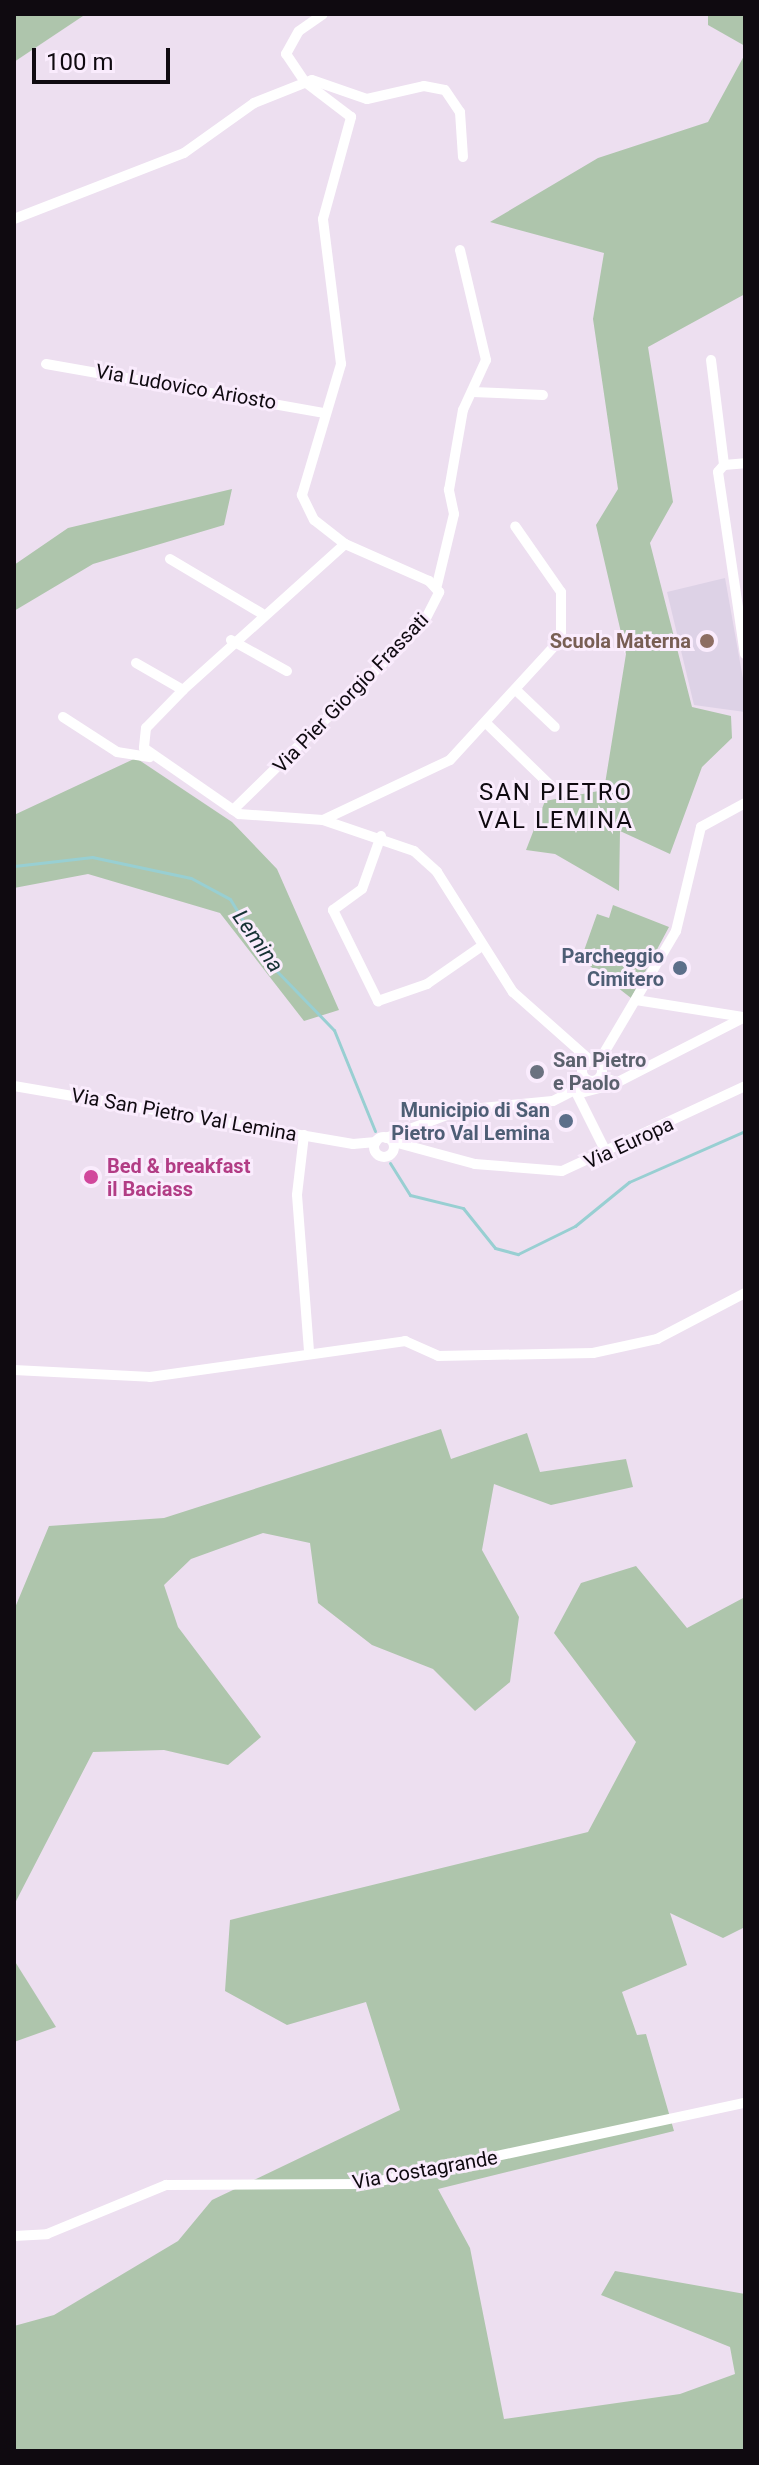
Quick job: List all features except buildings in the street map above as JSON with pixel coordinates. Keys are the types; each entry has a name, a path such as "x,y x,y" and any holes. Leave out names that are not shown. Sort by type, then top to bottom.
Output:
{"street":[{"name":"Via Pier Giorgio Frassati","path":"233,810 423,624 437,585 345,544 314,520 302,495 341,347 323,219 351,117 305,82 290,64 288,45 323,14"},
{"path":"14,219 184,153 254,103 305,82 367,99 424,86 445,90 460,112 463,157"},
{"path":"437,585 454,514 452,459 486,360 460,250"},
{"path":"711,360 724,465"},
{"name":"Via Ludovico Ariosto","path":"46,364 325,413"},
{"path":"473,392 543,395"},
{"path":"745,463 724,465 718,472 745,654"},
{"path":"323,820 450,760 517,691 561,639 564,624 554,579 515,526"},
{"path":"150,757 142,743 146,728 231,640 345,544"},
{"path":"170,559 261,613"},
{"path":"231,640 287,671"},
{"path":"136,663 183,690"},
{"path":"517,691 555,727"},
{"path":"63,717 117,752 150,757 233,810 323,820 381,836 437,872 479,948 589,1066 596,1079 615,1084"},
{"path":"486,723 552,787"},
{"path":"572,1095 636,1000 681,921 701,827 745,803"},
{"path":"381,836 362,889 333,910 378,1001 427,984 479,948"},
{"path":"636,1000 745,1017"},
{"path":"388,1143 402,1131 460,1110 553,1101 615,1084 745,1017"},
{"path":"589,1066 596,1079"},
{"path":"572,1095 596,1079"},
{"name":"Via San Pietro Val Lemina","path":"14,1086 353,1144 388,1143"},
{"name":"Via Europa","path":"388,1143 411,1152 545,1172 608,1156 745,1086"},
{"path":"572,1095 608,1156"},
{"path":"304,1135 297,1195 309,1351"},
{"name":"Via San Pietro Val Lemina","path":"353,1144 377,1155 388,1143"},
{"path":"14,1370 150,1377 309,1351 334,1355 405,1341 438,1356 593,1353 657,1339 745,1293"},
{"name":"Via Costagrande","path":"14,2236 47,2234 166,2185 366,2184 745,2103"}],"shaded area":[{"name":"Scuola Materna","path":"725,578 745,690 745,712 694,705 667,592"}],"green space":[{"path":"14,14 86,14 14,62"},
{"path":"708,14 745,14 745,46 708,25"},
{"path":"745,54 745,294 648,347 673,502 650,543 692,707 731,716 732,738 702,767 670,854 620,831 619,891 555,854 526,850 545,801 604,790 626,654 596,525 618,489 593,319 604,253 490,222 598,158 708,122"},
{"path":"232,489 224,525 93,564 14,611 14,565 68,528"},
{"path":"136,758 232,822 277,869 339,1010 304,1021 220,913 88,874 14,888 14,815"},
{"path":"613,905 669,927 631,998 581,959 597,914 609,918"},
{"path":"441,1429 451,1459 527,1433 540,1472 626,1459 633,1487 551,1505 494,1484 482,1550 519,1617 510,1682 475,1711 433,1669 372,1645 318,1603 310,1543 263,1533 191,1559 164,1585 178,1627 261,1737 228,1765 164,1750 93,1752 14,1905 14,1610 49,1526 164,1518"},
{"path":"636,1566 687,1628 745,1597 745,1927 723,1938 670,1913 687,1965 622,1992 637,2035 646,2034 674,2131 438,2189 470,2248 504,2419 680,2394 735,2374 730,2347 601,2295 615,2271 745,2294 745,2451 14,2451 14,2326 54,2315 178,2241 212,2200 400,2110 366,2002 287,2025 225,1991 230,1920 588,1832 636,1742 554,1633 581,1583"},
{"path":"14,1960 56,2027 14,2042"}],"waterway":[{"name":"Lemina","path":"14,866 92,857 191,878 230,899 268,962 334,1030 375,1131"},
{"name":"Lemina","path":"390,1163 410,1195 463,1208 495,1248 518,1254 575,1226 629,1182 745,1131"}],"place":[{"name":"Scuola Materna","path":"707,641"},
{"name":"Parcheggio Cimitero","path":"680,968"},
{"name":"San Pietro e Paolo","path":"537,1072"},
{"name":"Municipio di San Pietro Val Lemina","path":"566,1121"},
{"name":"Bed & breakfast il Baciass","path":"91,1177"}],"district":[{"name":"SAN PIETRO VAL LEMINA","path":"556,807"}]}
